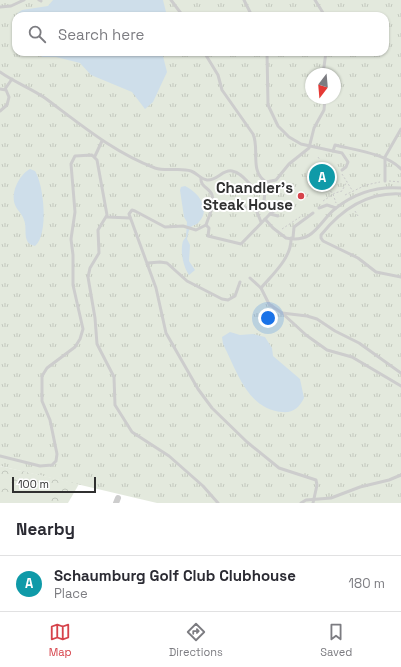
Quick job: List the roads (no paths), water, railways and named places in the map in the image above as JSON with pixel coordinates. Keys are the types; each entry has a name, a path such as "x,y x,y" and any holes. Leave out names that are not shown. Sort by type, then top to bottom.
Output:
{"lane":[{"path":"0,7 11,6 24,0"},
{"path":"172,0 180,12"},
{"path":"244,0 250,12"},
{"path":"315,0 322,12"},
{"path":"206,56 218,75 222,90 254,136 256,165 259,175 266,182"},
{"path":"267,56 267,101 269,110 278,126 286,135 298,142 341,152 347,158 347,165 342,172"},
{"path":"324,68 325,56"},
{"path":"0,72 44,98 102,141 122,153 155,168 191,171 201,178 210,180 225,172 233,171 253,188 265,191"},
{"path":"5,89 12,79"},
{"path":"0,89 5,89"},
{"path":"0,111 9,101 9,94 5,89"},
{"path":"266,182 276,180 289,164 310,146 314,128 324,110 324,104"},
{"path":"386,181 384,159 401,129"},
{"path":"102,141 95,156 107,217 98,230 99,253 90,268 88,278 95,318 97,344 114,377 115,405 132,432 169,456 203,486 218,503"},
{"path":"333,151 335,145 375,155 401,169"},
{"path":"0,456 42,466 52,465 57,460 50,420 42,400 42,378 46,370 63,354 75,347 81,336 82,327 73,280 73,255 71,239 75,212 71,162 77,155 90,154 95,156"},
{"path":"201,178 203,186 212,194 213,207 206,225 196,230 183,226 163,226 133,210 130,212 130,218 148,263 157,293 166,333 193,381 210,406 247,442 279,468 315,479 317,485 314,501"},
{"path":"261,222 258,216 258,211 264,201 266,182"},
{"path":"265,219 286,238 307,236 317,230 336,208 372,189 385,187 401,188"},
{"path":"401,194 384,194 367,199 338,216 321,235 323,241 358,258 372,270 401,277"},
{"path":"206,225 209,228 208,236 241,244 261,222 284,203"},
{"path":"213,207 229,204 258,211"},
{"path":"319,208 327,205 336,208"},
{"path":"261,288 282,264 291,245 294,227 313,213"},
{"path":"270,214 278,216"},
{"path":"107,217 130,218"},
{"path":"148,263 160,262 167,264 187,281 222,299 228,300 235,296 240,282"},
{"path":"250,278 261,288 269,304 282,313 302,332 327,350 352,356 401,386"},
{"path":"282,313 307,316 317,319 335,331 359,343 401,373"},
{"path":"300,503 306,500 314,501 331,498 360,487 387,481 401,475"}],"water":[{"path":"53,0 163,0 166,12 20,12 22,10 48,6"},
{"path":"40,56 163,56 167,72 153,102 145,109 132,92 91,75 80,63 56,57"},
{"path":"30,169 35,171 38,178 41,187 44,210 42,232 35,246 26,239 25,224 22,215 14,202 14,191 16,185 22,176"},
{"path":"185,186 199,197 204,207 204,212 199,222 191,227 188,233 187,239 190,245 189,261 195,270 189,275 185,267 182,254 182,245 186,237 187,222 184,217 180,190 181,187"},
{"path":"230,332 240,335 253,334 265,337 272,348 273,356 300,379 304,398 298,407 289,412 282,412 270,409 260,404 252,396 239,377 223,344 222,337"}],"place":[{"name":"Schaumburg Golf Club Clubhouse","path":"322,177"},
{"name":"Chandler's Steak House","path":"301,196"}]}
